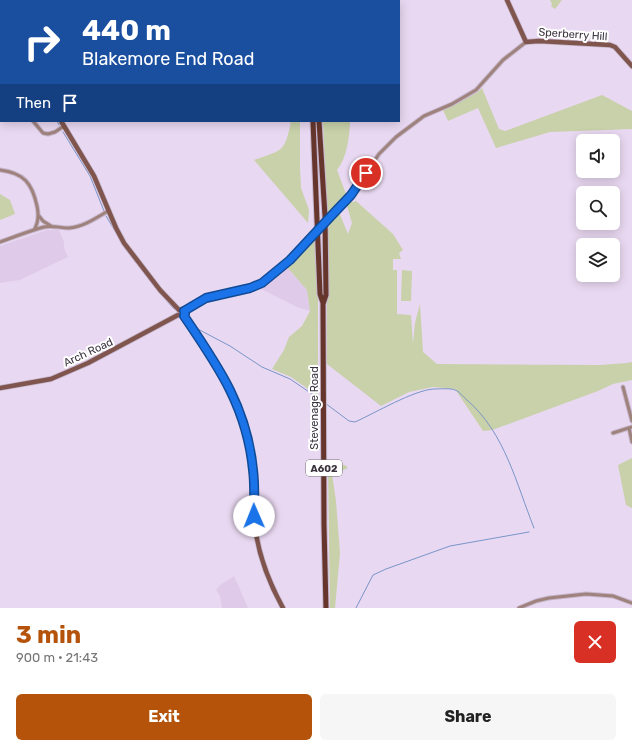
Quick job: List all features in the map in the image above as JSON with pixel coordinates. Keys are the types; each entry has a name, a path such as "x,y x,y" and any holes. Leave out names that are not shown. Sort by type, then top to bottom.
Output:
{"main road":[{"name":"A602","path":"313,122 320,294 323,304"},
{"name":"A602","path":"320,122 325,216 326,295 323,304"},
{"name":"Stevenage Road","path":"323,304 326,608"}],"street":[{"name":"Sperberry Hill","path":"508,0 526,42 539,41 610,45 615,47 632,66"},
{"path":"181,313 206,298 250,288 262,283 290,260 351,195 379,154 396,137 424,116 452,104 479,88 502,60 526,42"},
{"path":"34,122 43,132 48,134 55,132 64,126"},
{"path":"62,122 94,176 108,211 127,248 160,290 181,313 221,371 232,392 242,418 254,470 254,516 260,552 268,577 283,608"},
{"path":"0,170 18,175 30,185 34,192 39,216 43,221 51,226"},
{"path":"0,242 34,230 51,226 67,228 76,227 85,224 108,211"},
{"path":"34,230 39,216"},
{"name":"Arch Road","path":"0,388 51,379 88,363 181,313"},
{"path":"623,387 632,421"},
{"path":"613,432 631,427 632,442"},
{"path":"519,608 536,601 549,598 586,594 613,596 632,603"}],"shaded area":[{"path":"47,230 59,230 68,257 20,280 0,283 0,246"},
{"path":"285,265 307,290 310,311 297,307 261,289 263,286 262,284"},
{"path":"234,576 248,608 222,608 220,596 216,590 220,585"}],"green space":[{"path":"550,0 562,0 555,9 551,6 552,4"},
{"path":"482,88 499,129 505,131 602,95 632,111 632,129 550,132 496,148 478,108 448,121 443,110 478,92"},
{"path":"291,122 300,122 301,188 309,210 308,223 254,160 277,151 287,139"},
{"path":"323,122 350,122 345,154 337,170 346,194 327,215"},
{"path":"0,194 10,200 15,214 0,220"},
{"path":"356,201 393,234 403,250 399,253 401,259 393,259 393,270 397,270 397,314 411,315 413,344 415,323 420,304 423,352 437,364 600,365 632,362 632,380 613,384 598,391 492,430 483,431 455,389 433,387 409,392 381,406 327,364 327,226 339,212 348,234 352,223 347,206 349,203"},
{"path":"316,236 318,293 318,396 291,377 272,369 284,350 289,337 302,326 310,311 307,290 286,266"},
{"path":"402,270 412,271 411,301 401,301"},
{"path":"632,458 632,508 626,505 618,465"},
{"path":"345,465 348,468 332,474 336,501 340,553 335,608 330,608 328,467"}],"waterway":[{"path":"63,132 90,176 104,211"},
{"path":"106,216 115,231"},
{"path":"124,247 174,309"},
{"path":"194,327 230,346 262,367 290,379 321,400"},
{"path":"325,403 349,421 355,422 394,402 426,390 451,389 460,393 480,413 500,443 515,476 534,528"},
{"path":"356,608 373,575 386,569 450,546 529,532"}],"route":[{"path":"254,516 254,470 242,418 232,392 221,371 184,316 184,311 206,298 250,288 262,283 290,260 351,195 366,173"}]}
